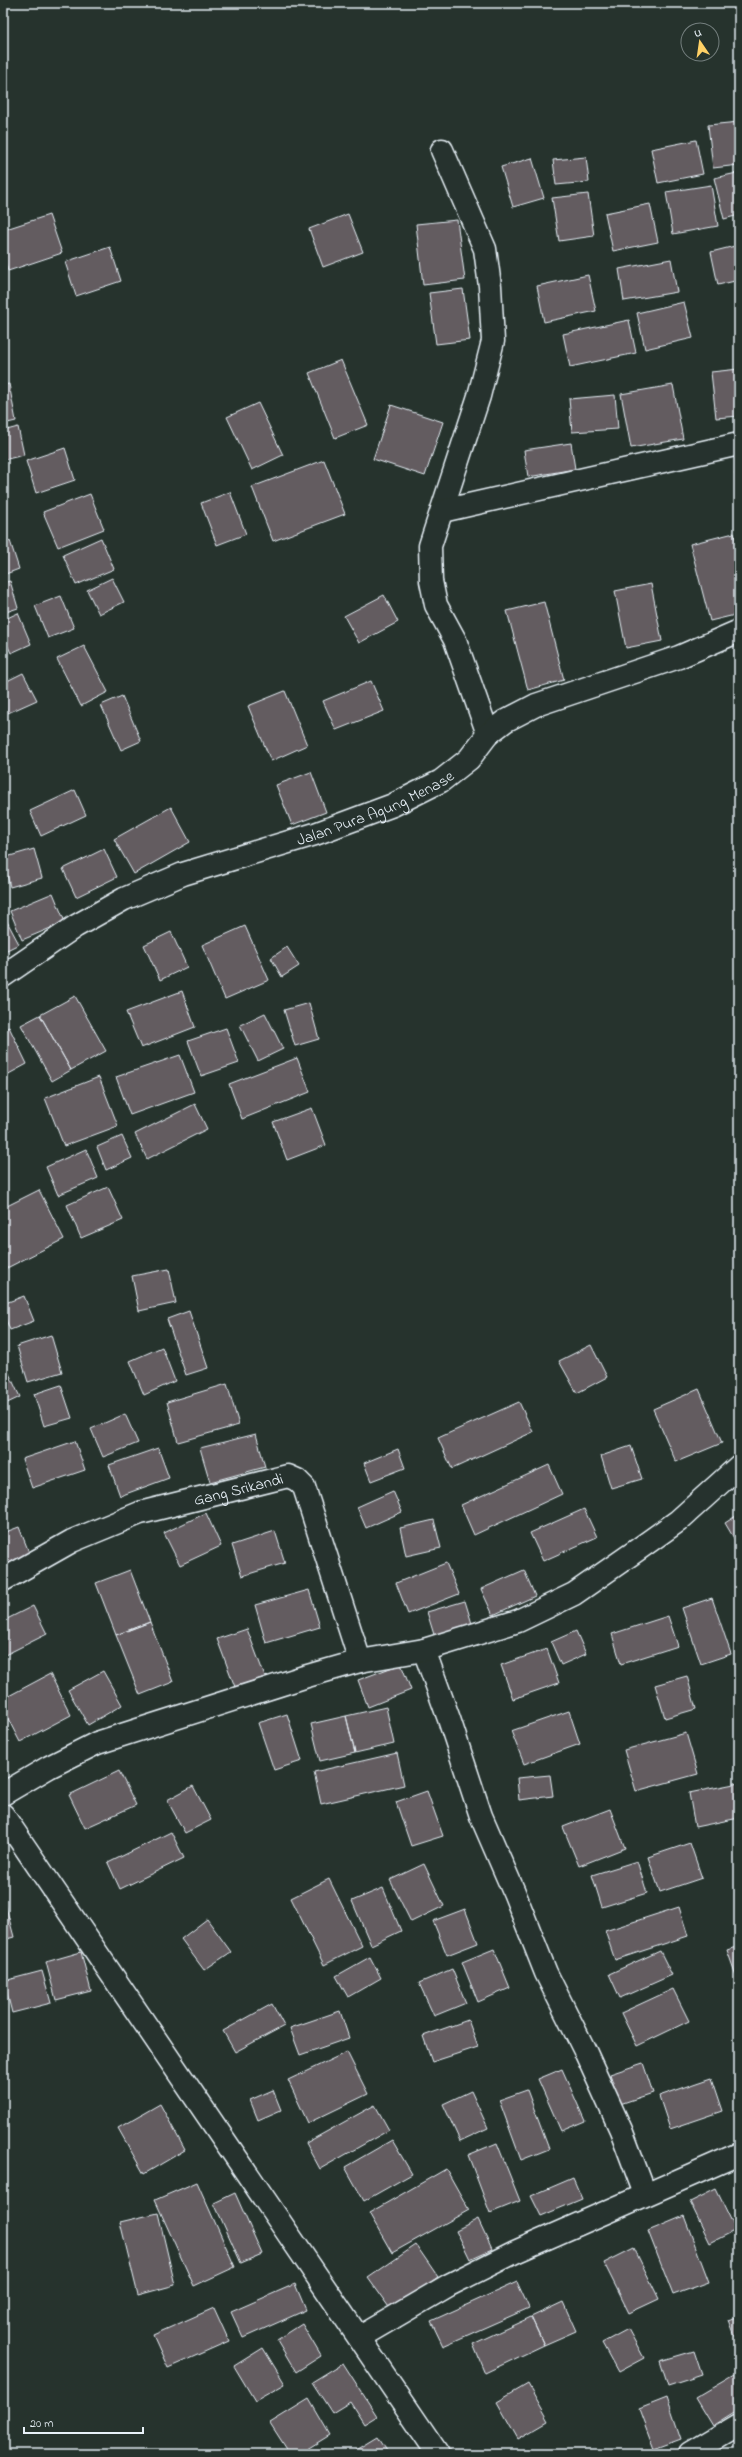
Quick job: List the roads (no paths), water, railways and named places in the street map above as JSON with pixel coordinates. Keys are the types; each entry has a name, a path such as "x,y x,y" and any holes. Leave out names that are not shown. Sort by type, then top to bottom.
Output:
{"street":[{"path":"442,150 485,249 490,286 493,340 479,396 430,546 431,581 436,605 455,640 488,734"},
{"path":"442,511 739,444"},
{"name":"Jalan Pura Agung Menase","path":"3,976 76,926 124,899 183,874 315,834 407,798 441,781 469,760 488,734 505,721 536,705 665,662 739,631"},
{"path":"3,1794 49,1767 97,1743 304,1677 360,1661 424,1650 518,1620 574,1594 678,1521 739,1466"},
{"name":"Gang Srikandi","path":"3,1580 72,1541 140,1513 288,1476 297,1480 304,1487 360,1661"},
{"path":"424,1650 449,1719 480,1816 514,1892 546,1973 585,2051 621,2130 645,2194"},
{"path":"3,1815 360,2337 438,2454"},
{"path":"360,2337 449,2285 515,2252 739,2154"},
{"path":"690,2454 739,2425"}]}
